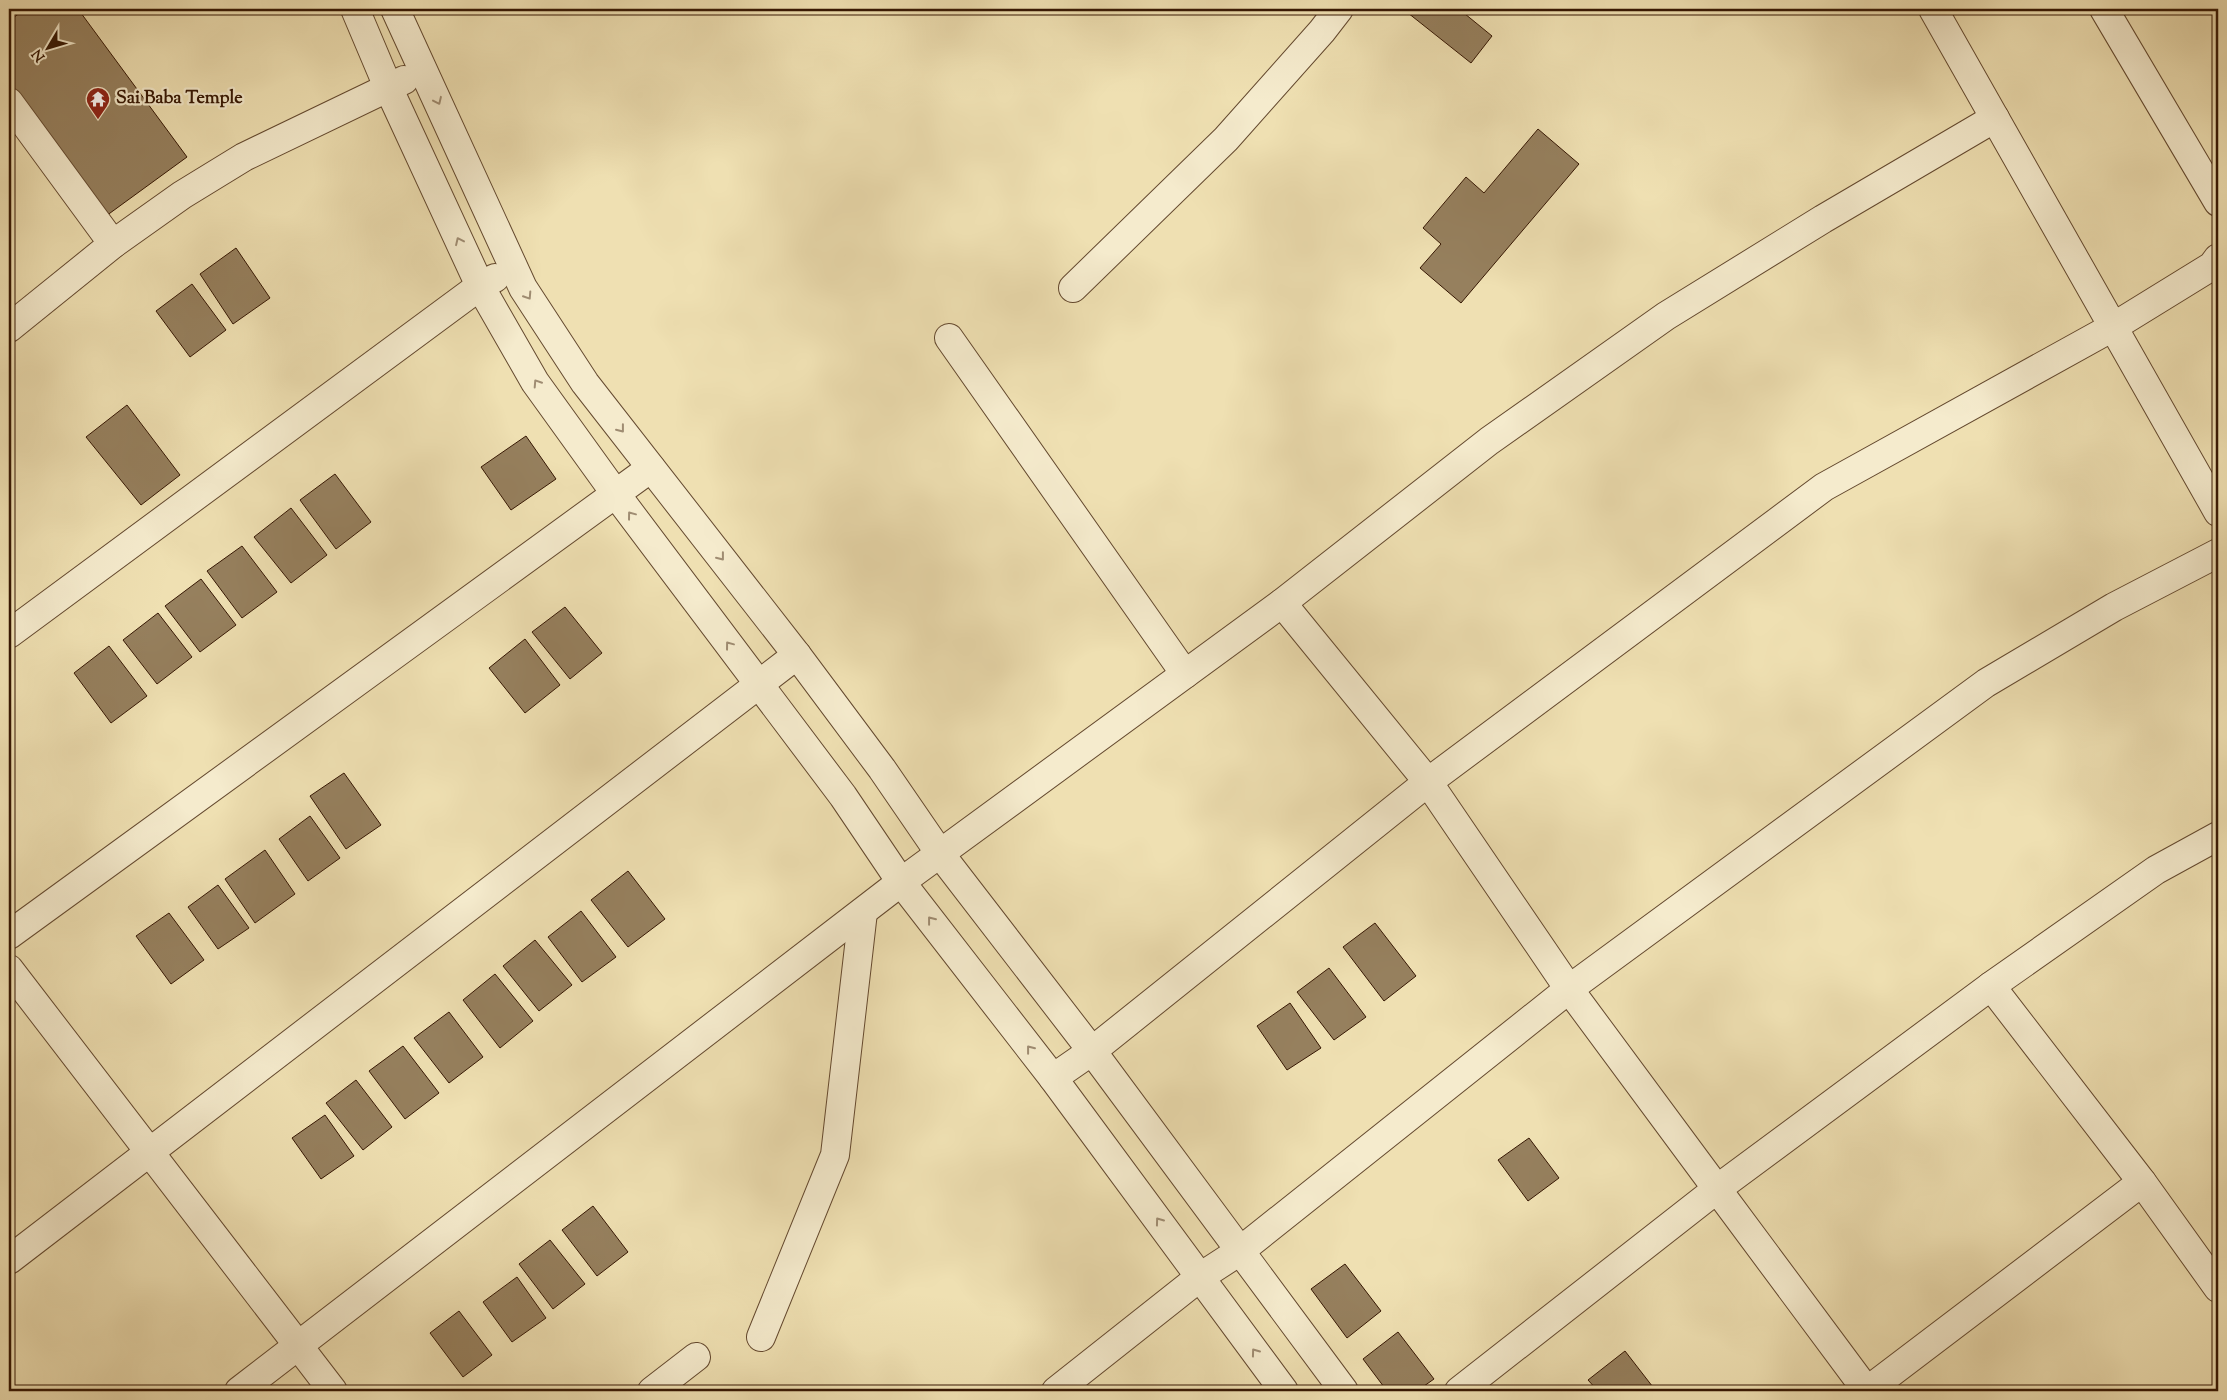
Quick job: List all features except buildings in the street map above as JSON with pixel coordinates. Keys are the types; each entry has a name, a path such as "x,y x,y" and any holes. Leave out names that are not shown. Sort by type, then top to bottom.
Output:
{"street":[{"path":"355,9 388,87 480,286 535,382 615,493 843,796 902,882 1053,1078 1284,1391"},
{"path":"395,9 523,288 585,383 797,655 882,769 941,855 1092,1051 1344,1391"},
{"path":"1073,288 1226,139 1322,31 1338,9"},
{"path":"1933,9 2218,512"},
{"path":"2104,9 2218,202"},
{"path":"9,328 112,244 182,195 244,157 388,87 424,72"},
{"path":"9,102 112,244"},
{"path":"238,1391 300,1346 902,882 1282,603 1489,441 1666,316 1823,219 1995,118"},
{"path":"1053,1078 1092,1051 1428,782 1824,487 2113,327 2212,266 2218,258"},
{"path":"9,634 480,286 514,268"},
{"path":"950,338 1185,674"},
{"path":"9,935 651,468"},
{"path":"1056,1391 1200,1278 1240,1250 1569,989 1986,683 2114,607 2218,553"},
{"path":"1282,603 1428,782 1569,989 1867,1391 2142,1182"},
{"path":"9,1260 797,655"},
{"path":"1459,1391 1716,1189 1990,986 2156,870 2218,836"},
{"path":"761,1336 835,1155 863,912"},
{"path":"9,969 333,1391"},
{"path":"1990,986 2142,1182 2218,1288"},
{"path":"652,1391 696,1357"}],"place":[{"name":"Sai Baba Temple","path":"98,120"}]}
